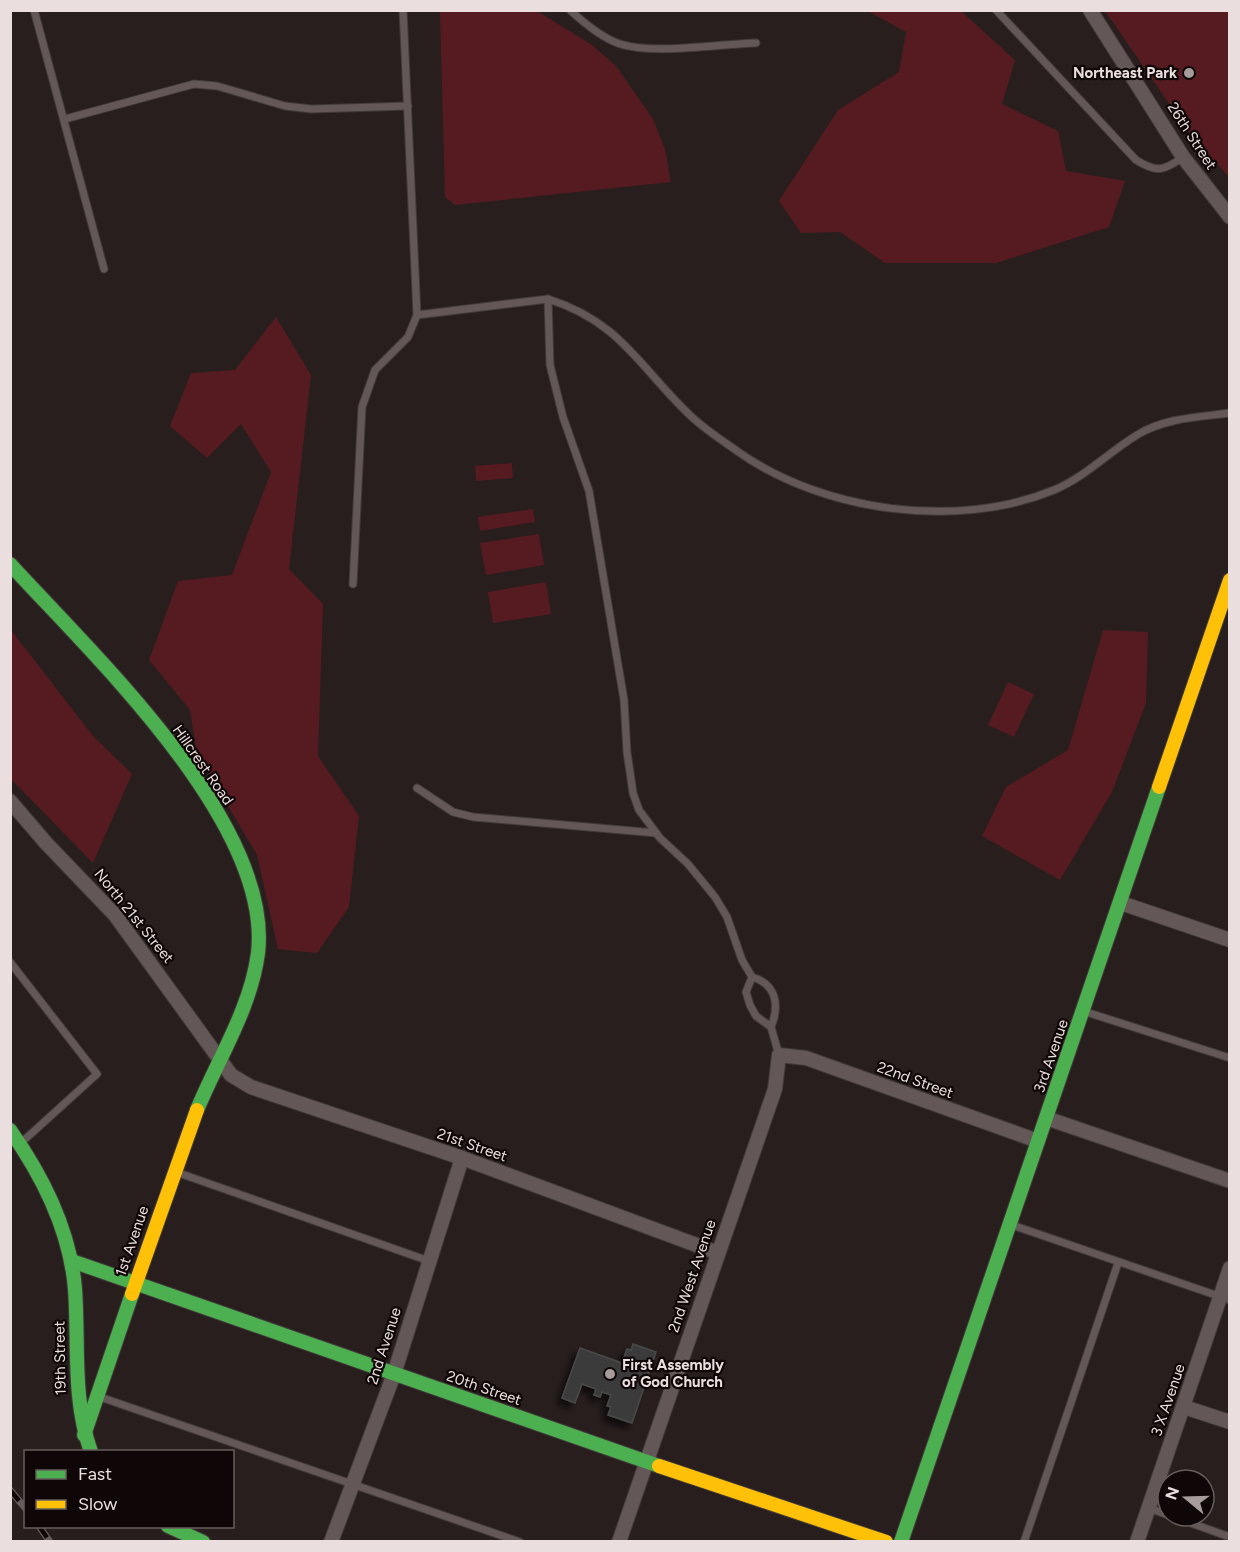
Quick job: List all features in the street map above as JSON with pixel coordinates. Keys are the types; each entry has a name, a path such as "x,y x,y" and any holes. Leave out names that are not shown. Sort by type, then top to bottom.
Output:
{"street":[{"name":"26th Street","path":"1090,10 1183,156 1230,217"},
{"name":"Hillcrest Road","path":"10,564 176,750 209,797 248,875 257,908 259,944 245,1001 220,1062"},
{"name":"3rd Avenue","path":"901,1542 1230,580"},
{"name":"North 21st Street","path":"10,801 115,915 152,962 220,1062"},
{"path":"1121,903 1230,940"},
{"name":"22nd Street","path":"779,1055 806,1058 1038,1142"},
{"name":"2nd West Avenue","path":"619,1542 775,1089 779,1055"},
{"name":"21st Street","path":"220,1062 231,1075 251,1087 462,1158 718,1253"},
{"name":"1st Avenue","path":"84,1435 173,1172 206,1087 220,1062"},
{"path":"1046,1118 1230,1181"},
{"name":"19th Street","path":"10,1130 43,1178 59,1211 72,1261 76,1309 75,1382 84,1435 90,1450"},
{"name":"2nd Avenue","path":"331,1542 393,1374 462,1158"},
{"name":"20th Street","path":"72,1261 393,1374 886,1542"},
{"name":"3 X Avenue","path":"1137,1542 1225,1298 1230,1268"},
{"path":"1184,1407 1230,1422"},
{"path":"170,1528 203,1542"}],"lane":[{"path":"34,10 104,269"},
{"path":"353,584 362,407 375,370 408,337 417,315 404,10"},
{"path":"570,10 598,32 619,44 643,48 756,43"},
{"path":"996,10 1136,160 1152,170 1168,168 1183,156"},
{"path":"65,119 194,84 233,90 285,106 312,109 408,106"},
{"path":"417,315 548,299 589,315 618,336 694,419 739,453 783,477 831,495 919,512 955,513 989,510 1021,502 1056,489 1138,434 1163,423 1230,413"},
{"path":"548,299 550,365 562,417 589,491 624,700 627,752 633,793 639,810 656,833 688,864 715,897 727,917 742,960 752,976 763,980 772,988 777,1012 771,1028"},
{"path":"417,788 453,812 473,817 656,833"},
{"path":"10,962 97,1074 21,1143"},
{"path":"752,976 746,992 750,1005 756,1016 771,1028 779,1055"},
{"path":"1083,1011 1230,1058"},
{"path":"173,1172 429,1261"},
{"path":"1010,1224 1225,1298"},
{"path":"1024,1542 1118,1263"},
{"path":"98,1396 520,1542"},
{"path":"1149,1508 1156,1510"},
{"path":"1205,1528 1230,1537"}],"shaded area":[{"path":"440,11 537,11 592,45 616,66 653,119 665,149 671,182 455,205 445,197"},
{"path":"868,11 961,11 1015,60 1002,104 1058,131 1066,171 1125,181 1109,227 996,263 885,263 840,232 801,233 779,201 838,110 899,72 906,32"},
{"name":"Northeast Park","path":"1105,11 1229,11 1229,177 1191,135"},
{"path":"276,317 311,375 289,569 323,604 318,756 359,816 349,907 317,953 278,949 257,855 197,754 190,710 149,660 178,581 232,575 271,472 241,424 207,458 170,426 191,373 235,370"},
{"path":"512,463 513,478 476,481 475,466"},
{"path":"533,509 535,522 480,531 478,517"},
{"path":"539,534 544,565 486,575 480,543"},
{"path":"546,582 551,614 493,623 488,592"},
{"path":"11,630 93,736 132,774 93,863 11,779"},
{"path":"1103,630 1148,632 1146,703 1112,792 1060,880 982,836 1006,787 1068,750"},
{"path":"1008,682 1034,694 1014,737 988,725"}],"building":[{"name":"First Assembly of God Church","path":"633,1344 656,1352 632,1423 608,1415 611,1407 607,1406 611,1395 602,1392 600,1397 594,1395 596,1389 582,1384 575,1403 562,1398 580,1348 622,1363 627,1349 631,1350"}],"railway":[{"path":"10,1490 24,1507"},
{"path":"40,1528 50,1542"}],"traffic: fast":[{"path":"10,564 128,692 170,744 208,797 237,850 255,903 258,953 241,1013 197,1110"},
{"path":"901,1542 1159,787"},
{"path":"10,1130 44,1186 68,1246 75,1289 77,1371 81,1412 90,1450"},
{"path":"72,1261 659,1466"},
{"path":"84,1435 132,1294"},
{"path":"172,1528 203,1542"}],"traffic: slow":[{"path":"1159,787 1230,580"},
{"path":"132,1294 197,1110"},
{"path":"659,1466 886,1542"}],"place":[{"name":"Northeast Park","path":"1189,73"},
{"name":"First Assembly of God Church","path":"610,1374"}]}
